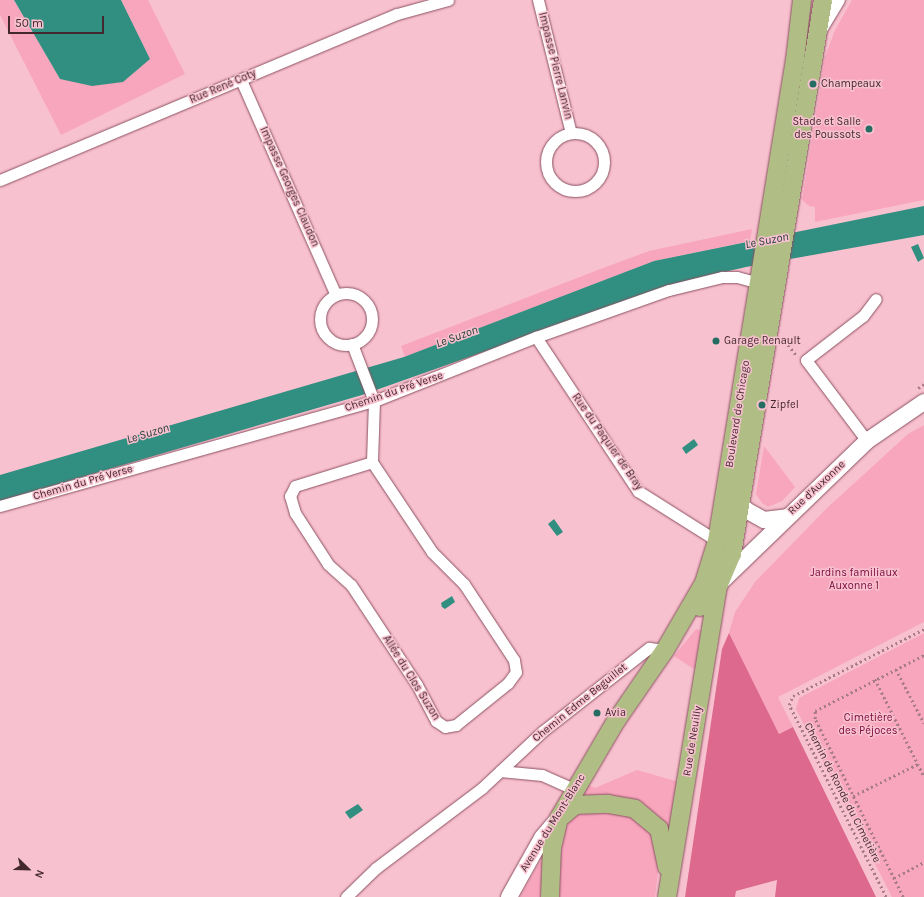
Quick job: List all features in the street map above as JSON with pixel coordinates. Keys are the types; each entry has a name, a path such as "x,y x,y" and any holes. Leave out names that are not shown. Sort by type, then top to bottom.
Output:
{"main road":[{"name":"Boulevard de Chicago","path":"776,227 802,0"},
{"name":"Boulevard de Chicago","path":"665,650 704,583 717,540 766,275 823,0"},
{"name":"Boulevard de Chicago","path":"719,584 732,554 740,502 766,275"},
{"name":"Rue d'Auxonne","path":"719,584 787,517 868,441 924,402"},
{"path":"665,650 719,584 731,500 728,478"},
{"path":"740,502 746,510 764,520 787,517"},
{"name":"Rue de Neuilly","path":"668,890 719,584"},
{"name":"Avenue du Mont-Blanc","path":"509,897 542,838 559,818 616,720 665,650"},
{"path":"550,897 552,848 559,818 575,805 620,805 646,816 659,828 668,890"}],"street":[{"name":"Rue René Coty","path":"0,180 397,14 448,0"},
{"name":"Impasse Pierre Lanvin","path":"538,0 571,133"},
{"path":"814,0 815,41"},
{"path":"815,41 838,0"},
{"name":"Impasse Georges Claudon","path":"241,80 336,295"},
{"name":"Impasse Pierre Lanvin","path":"571,133 591,137 603,153 603,173 594,185 581,192 562,189 554,184 546,167 549,149 554,141 571,133"},
{"name":"Chemin du Pré Verse","path":"0,506 374,401 536,337 669,290 722,277 766,275"},
{"path":"353,294 367,303 370,311 370,328 366,335 352,344 335,343 326,334 320,323 323,306 336,295 353,294"},
{"path":"868,441 806,360 863,316 876,299"},
{"name":"Rue du Paquier de Bray","path":"536,337 638,490 717,540"},
{"path":"352,344 374,401 372,462"},
{"name":"Allée du Clos Suzon","path":"372,462 432,552 464,584 514,660 516,672 508,683 456,725 445,727 436,721 417,684 351,585 328,564 295,513 290,496 295,486 372,462"},
{"name":"Chemin Edme Beguillet","path":"346,897 376,868 482,788 542,731 649,648 665,650"},
{"path":"500,771 542,775 575,790"}],"path":[{"name":"Chemin de Ronde du Cimetière","path":"886,897 789,705 793,696 924,629"},
{"path":"904,897 815,719 815,712 875,679 924,655"},
{"path":"896,669 924,723"},
{"path":"875,679 924,776"},
{"path":"853,796 918,764"},
{"path":"894,878 924,862"}],"green space":[{"path":"0,0 14,0 60,79 150,59 121,0 148,0 185,74 61,135 0,15"},
{"name":"Stade et Salle des Poussots","path":"852,0 924,0 924,200 815,222 815,207 809,206 802,200 825,57 835,30"},
{"path":"752,229 750,241 654,261 405,357 401,346 649,251"},
{"name":"Jardins familiaux Auxonne 1","path":"924,425 924,622 778,697 793,727 779,734 729,633 735,612 755,582 827,508 908,434"},
{"path":"764,446 795,487 782,501 768,507 762,503 756,494"},
{"path":"696,629 703,631 697,671 674,656"},
{"name":"Cimetière des Péjoces","path":"924,633 924,897 892,897 796,709 799,698"},
{"path":"637,770 679,782 669,838 622,800 580,794 586,784 595,788"},
{"path":"587,810 629,815 650,828 659,864 655,897 558,897 559,860 564,832 571,819"},
{"path":"544,860 543,897 520,897 539,863"}],"shaded area":[{"path":"729,633 779,734 793,727 876,897 775,897 777,880 736,891 735,897 685,897 722,649"}],"water":[{"path":"14,0 121,0 150,59 123,82 92,86 60,79"},
{"name":"Le Suzon","path":"924,206 924,235 746,267 681,282 362,395 0,501 0,475 404,357 654,261"},
{"path":"918,244 924,258 918,262 911,247"},
{"path":"694,439 698,445 686,454 682,448"},
{"path":"554,519 563,532 557,536 548,524"},
{"path":"452,596 455,602 445,609 442,607 441,603"},
{"path":"358,804 363,810 350,819 345,812"}],"place":[{"name":"Champeaux","path":"813,84"},
{"name":"Stade et Salle des Poussots","path":"869,129"},
{"name":"Garage Renault","path":"716,341"},
{"name":"Zipfel","path":"762,405"},
{"name":"Avia","path":"597,713"}]}
